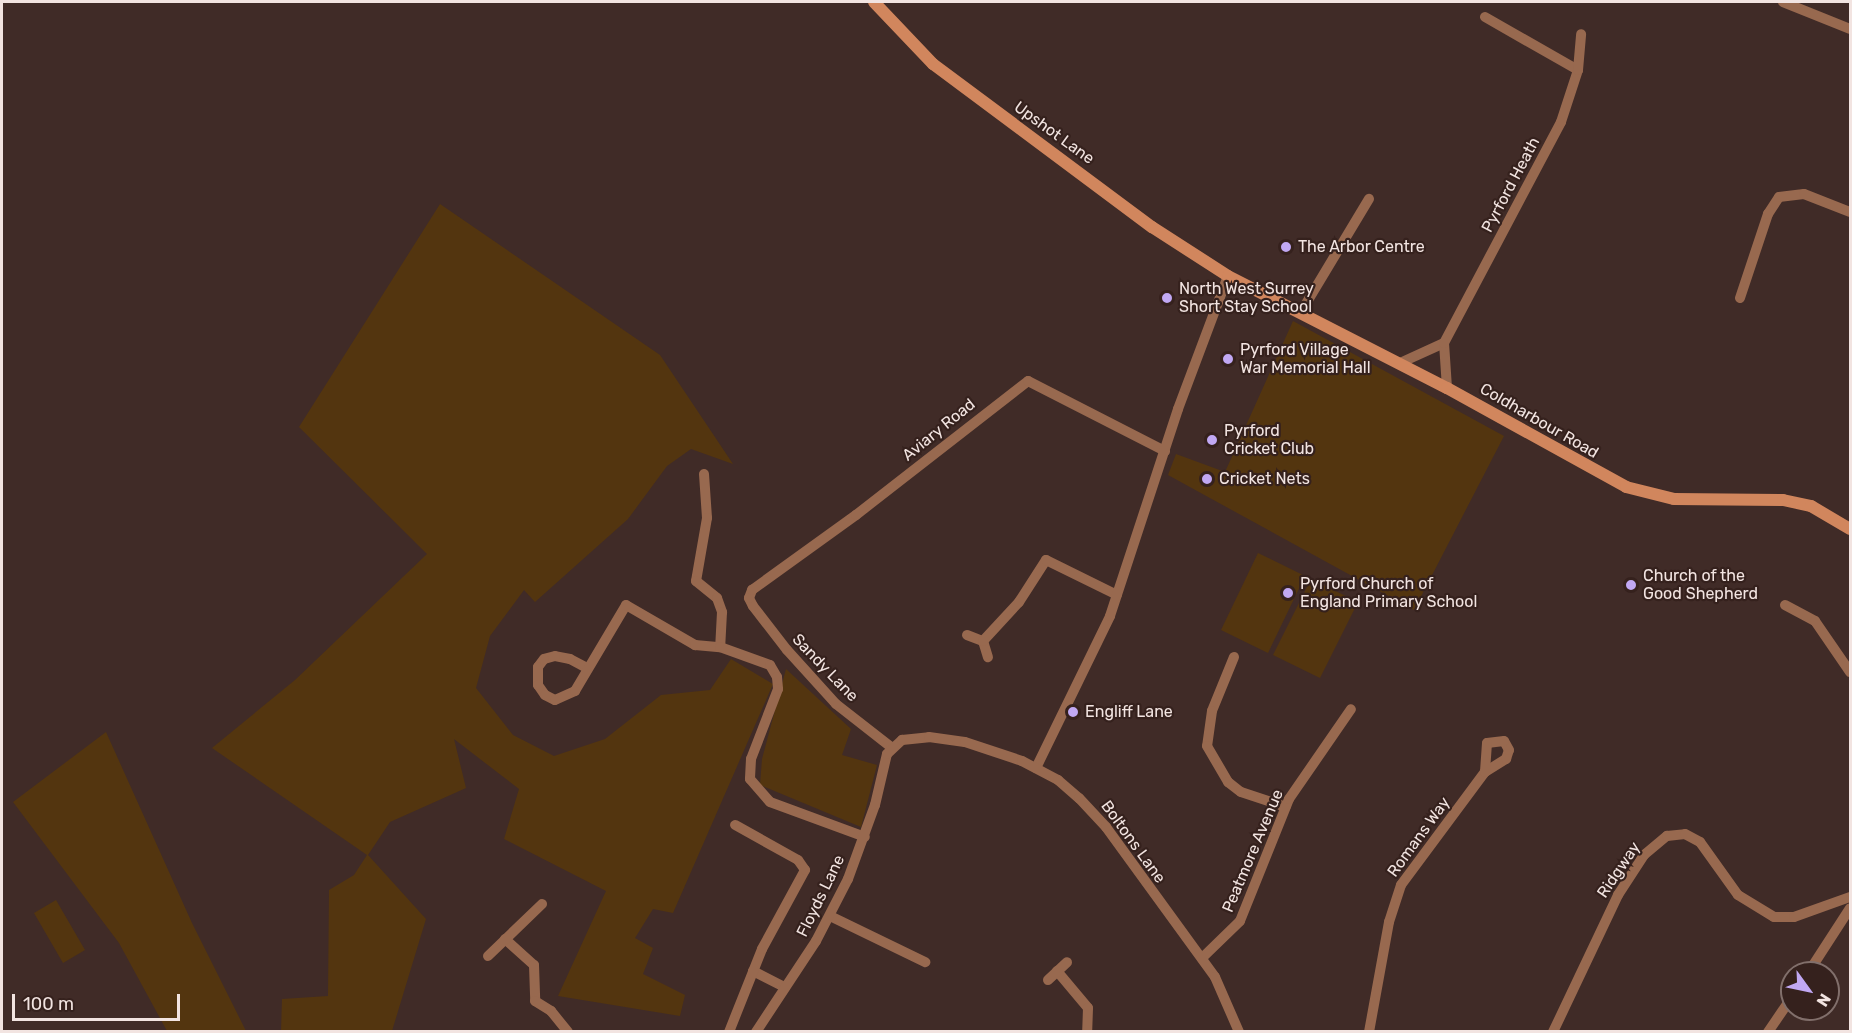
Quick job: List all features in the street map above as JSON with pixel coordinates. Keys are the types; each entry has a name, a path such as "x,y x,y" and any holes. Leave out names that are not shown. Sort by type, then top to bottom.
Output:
{"main road":[{"name":"Upshot Lane","path":"874,2 933,64 1152,227 1228,276"},
{"name":"Coldharbour Road","path":"1228,276 1447,388 1626,488 1674,499 1783,500 1811,506 1851,529"}],"street":[{"path":"1783,2 1851,29"},
{"path":"1485,17 1578,70"},
{"name":"Pyrford Heath","path":"1444,343 1561,122 1578,70 1581,34"},
{"path":"1740,298 1768,214 1779,196 1804,194 1851,212"},
{"path":"1301,312 1369,199"},
{"path":"1036,768 1117,595 1165,451 1228,276"},
{"path":"1400,363 1444,343 1447,388"},
{"name":"Aviary Road","path":"749,598 752,590 768,576 856,515 1028,381 1165,451"},
{"path":"704,474 707,518 696,581 717,598 722,612 720,647"},
{"path":"982,641 1019,602 1046,560 1117,595"},
{"name":"Sandy Lane","path":"749,598 765,625 823,690 891,747"},
{"path":"587,668 570,659 555,656 544,659 538,667 538,686 545,695 564,699 575,691 626,605 695,645 720,647 770,665 777,677 778,688 751,759 750,779 756,791 770,802 865,837"},
{"path":"1785,605 1815,621 1851,672"},
{"path":"967,635 982,641 988,657"},
{"path":"1234,657 1206,731 1211,758 1228,782 1241,792 1286,807"},
{"path":"1229,670 1240,675"},
{"name":"Peatmore Avenue","path":"1202,958 1240,921 1286,807 1348,723 1351,709"},
{"name":"Boltons Lane","path":"891,747 912,738 947,738 1036,768 1067,787 1091,808 1202,958 1224,991 1239,1032"},
{"name":"Floyds Lane","path":"756,1032 830,916 865,837 885,761 891,747"},
{"name":"Romans Way","path":"1369,1032 1389,922 1401,885 1485,772"},
{"path":"729,1032 753,971 805,870 798,860 735,825"},
{"name":"Ridgway","path":"1553,1032 1618,895 1644,855 1667,836 1685,834 1700,842 1738,895 1774,917 1794,916 1851,897"},
{"path":"488,956 542,904"},
{"path":"1816,961 1851,908"},
{"path":"830,916 925,962"},
{"path":"505,939 534,965 535,1001 551,1011 568,1032"},
{"path":"1048,980 1067,962"},
{"path":"753,971 786,987"},
{"path":"1057,971 1088,1008 1087,1032"},
{"path":"1768,1032 1780,1014"}],"shaded area":[{"path":"440,204 660,355 733,464 691,449 667,466 628,519 535,602 524,590 490,636 476,688 513,735 554,756 605,739 661,695 710,690 731,659 773,684 673,913 653,909 635,938 653,948 643,974 685,995 680,1016 558,996 606,891 504,839 519,789 454,739 466,788 390,822 368,855 426,919 392,1031 281,1031 282,999 328,996 329,890 354,875 367,855 212,748 295,680 427,554 299,427"},
{"path":"1293,321 1504,436 1414,610 1168,475 1176,454 1225,472"},
{"path":"1258,553 1305,576 1268,653 1221,630"},
{"path":"1311,579 1358,602 1320,678 1273,655"},
{"path":"786,669 851,729 842,755 877,765 861,827 760,785 762,759"},
{"path":"106,732 192,923 246,1031 167,1031 119,943 13,802"},
{"path":"56,900 85,950 63,963 34,913"}],"place":[{"name":"The Arbor Centre","path":"1286,247"},
{"name":"North West Surrey Short Stay School","path":"1167,298"},
{"name":"Pyrford Village War Memorial Hall","path":"1228,359"},
{"name":"Pyrford Cricket Club","path":"1212,440"},
{"name":"Cricket Nets","path":"1207,479"},
{"name":"Church of the Good Shepherd","path":"1631,585"},
{"name":"Pyrford Church of England Primary School","path":"1288,593"},
{"name":"Engliff Lane","path":"1073,712"}]}
